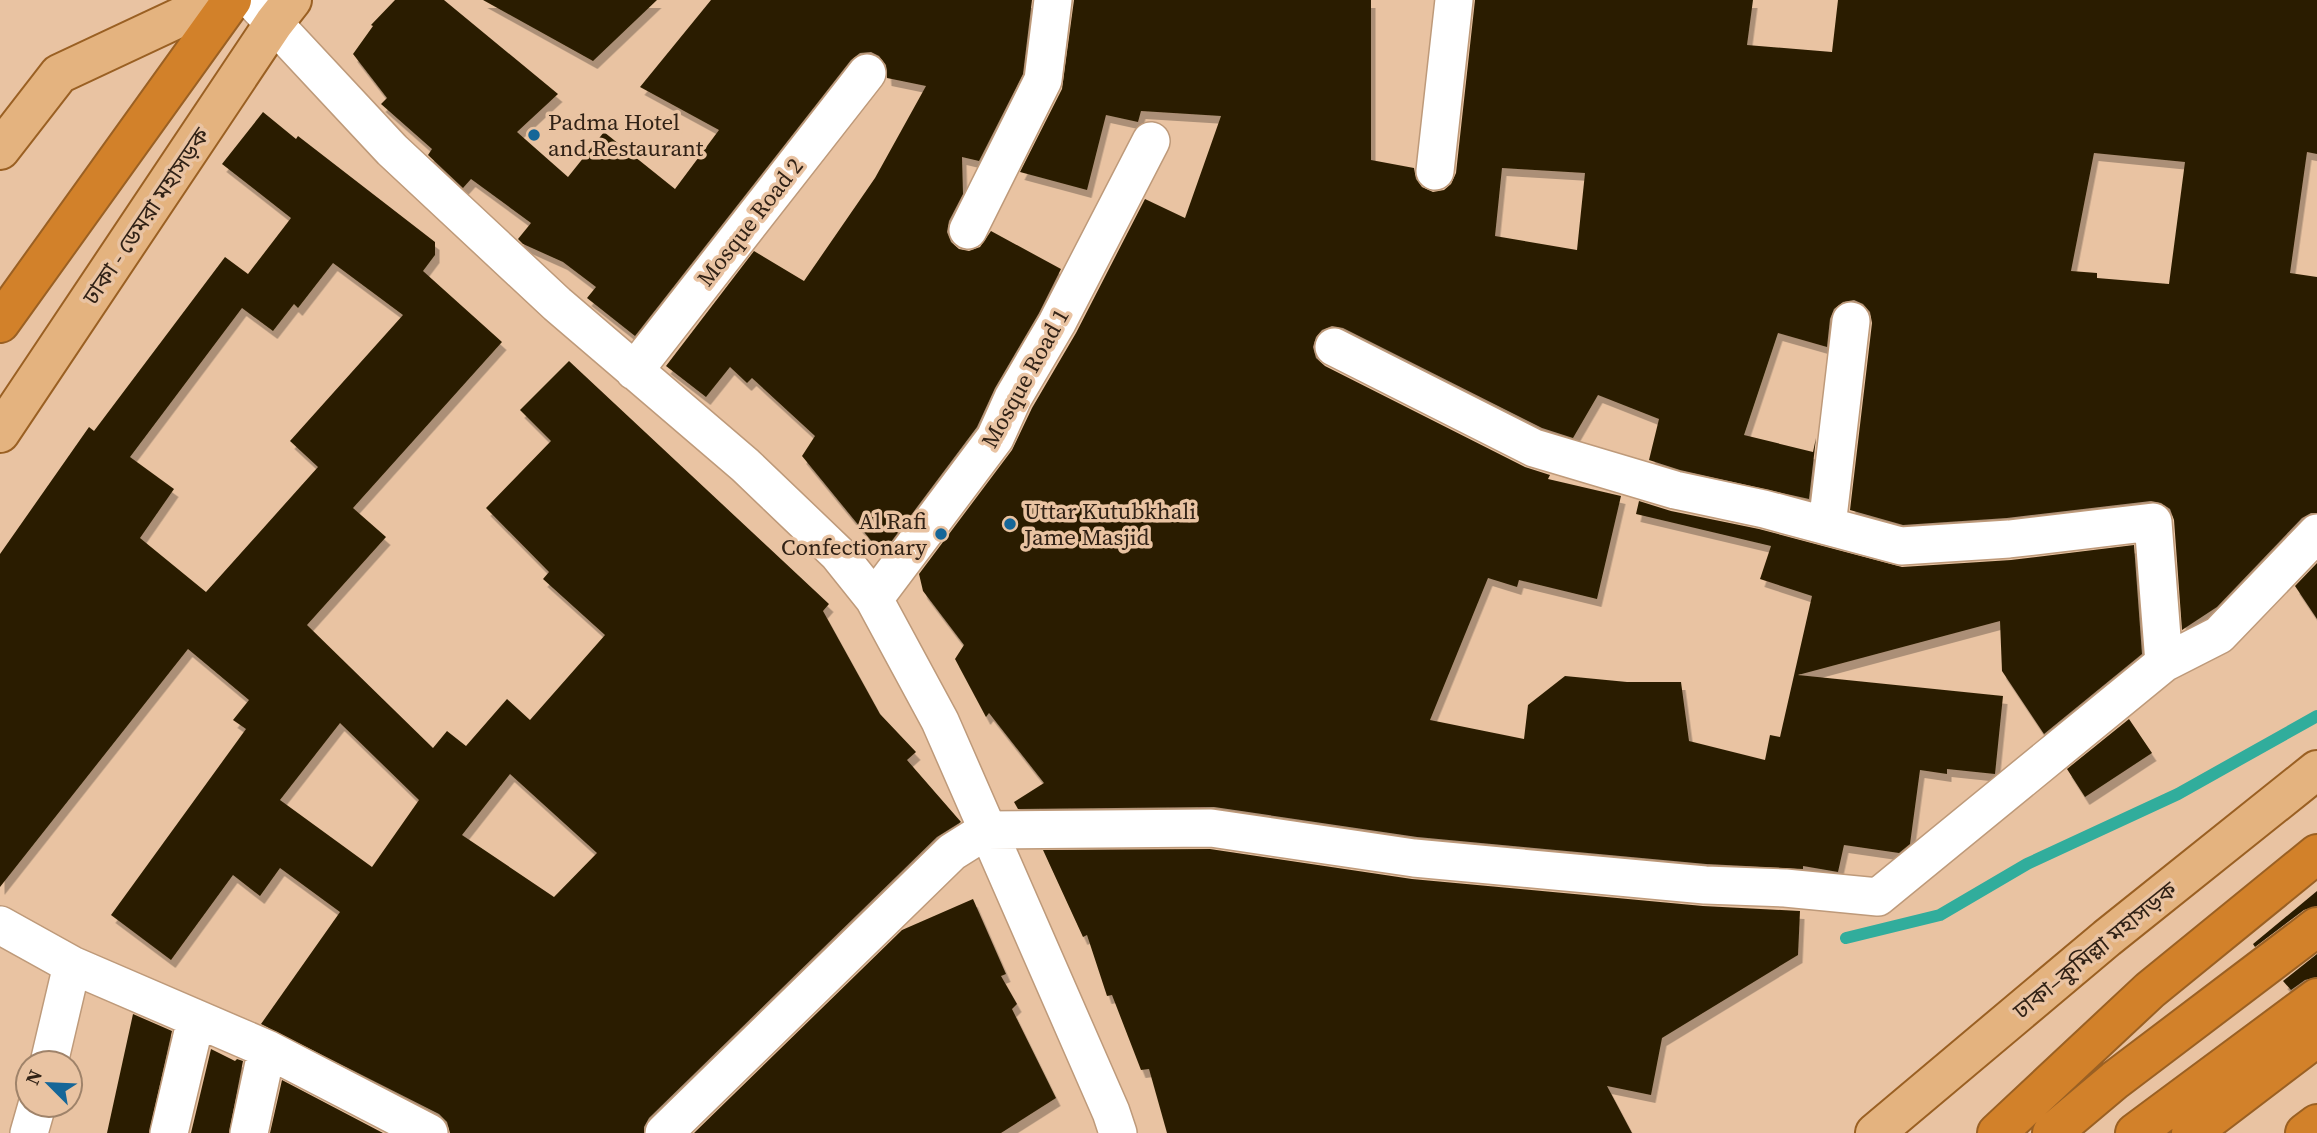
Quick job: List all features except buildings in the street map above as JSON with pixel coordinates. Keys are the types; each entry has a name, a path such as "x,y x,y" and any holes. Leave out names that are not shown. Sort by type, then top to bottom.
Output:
{"highway":[{"path":"0,323 232,0"},
{"path":"0,304 64,232"},
{"path":"1997,1133 2150,990 2317,854"},
{"path":"2052,1133 2115,1080 2317,927"},
{"path":"2086,1133 2129,1097 2317,960"},
{"path":"2135,1133 2317,998"},
{"path":"2191,1133 2317,1037"},
{"path":"2305,1133 2317,1124"}],"main road":[{"path":"0,150 59,74 217,0"},
{"name":"ঢাকা - ডেমরা মহাসড়ক","path":"0,433 168,184 273,8"},
{"name":"ঢাকা–কুমিল্লা মহাসড়ক","path":"1875,1133 2096,947 2317,769"}],"street":[{"path":"968,230 1043,80 1053,0"},
{"path":"1435,171 1454,0"},
{"path":"273,8 392,150 557,304 745,465 838,554 874,599 940,721 1118,1133"},
{"name":"Mosque Road 2","path":"634,371 867,73"},
{"name":"Mosque Road 1","path":"874,599 995,438 1013,398 1057,323 1151,141"},
{"path":"1826,526 1851,321"},
{"path":"1335,347 1534,448 1675,490 1764,509 1901,546 2009,539 2152,522 2165,663"},
{"path":"664,1133 952,852 987,830 1211,828 1414,858 1705,886 1785,888 1878,897 2165,663 2219,635 2317,533"},
{"path":"0,925 72,965 267,1049 429,1133"},
{"path":"52,1049 72,965"},
{"path":"169,1133 196,1019"},
{"path":"249,1133 267,1049"}],"waterway":[{"path":"1846,938 1940,915 2027,864 2178,794 2317,716"}],"place":[{"name":"Padma Hotel and Restaurant","path":"534,135"},
{"name":"Uttar Kutubkhali Jame Masjid","path":"1010,524"},
{"name":"Al Rafi Confectionary","path":"941,534"}]}
